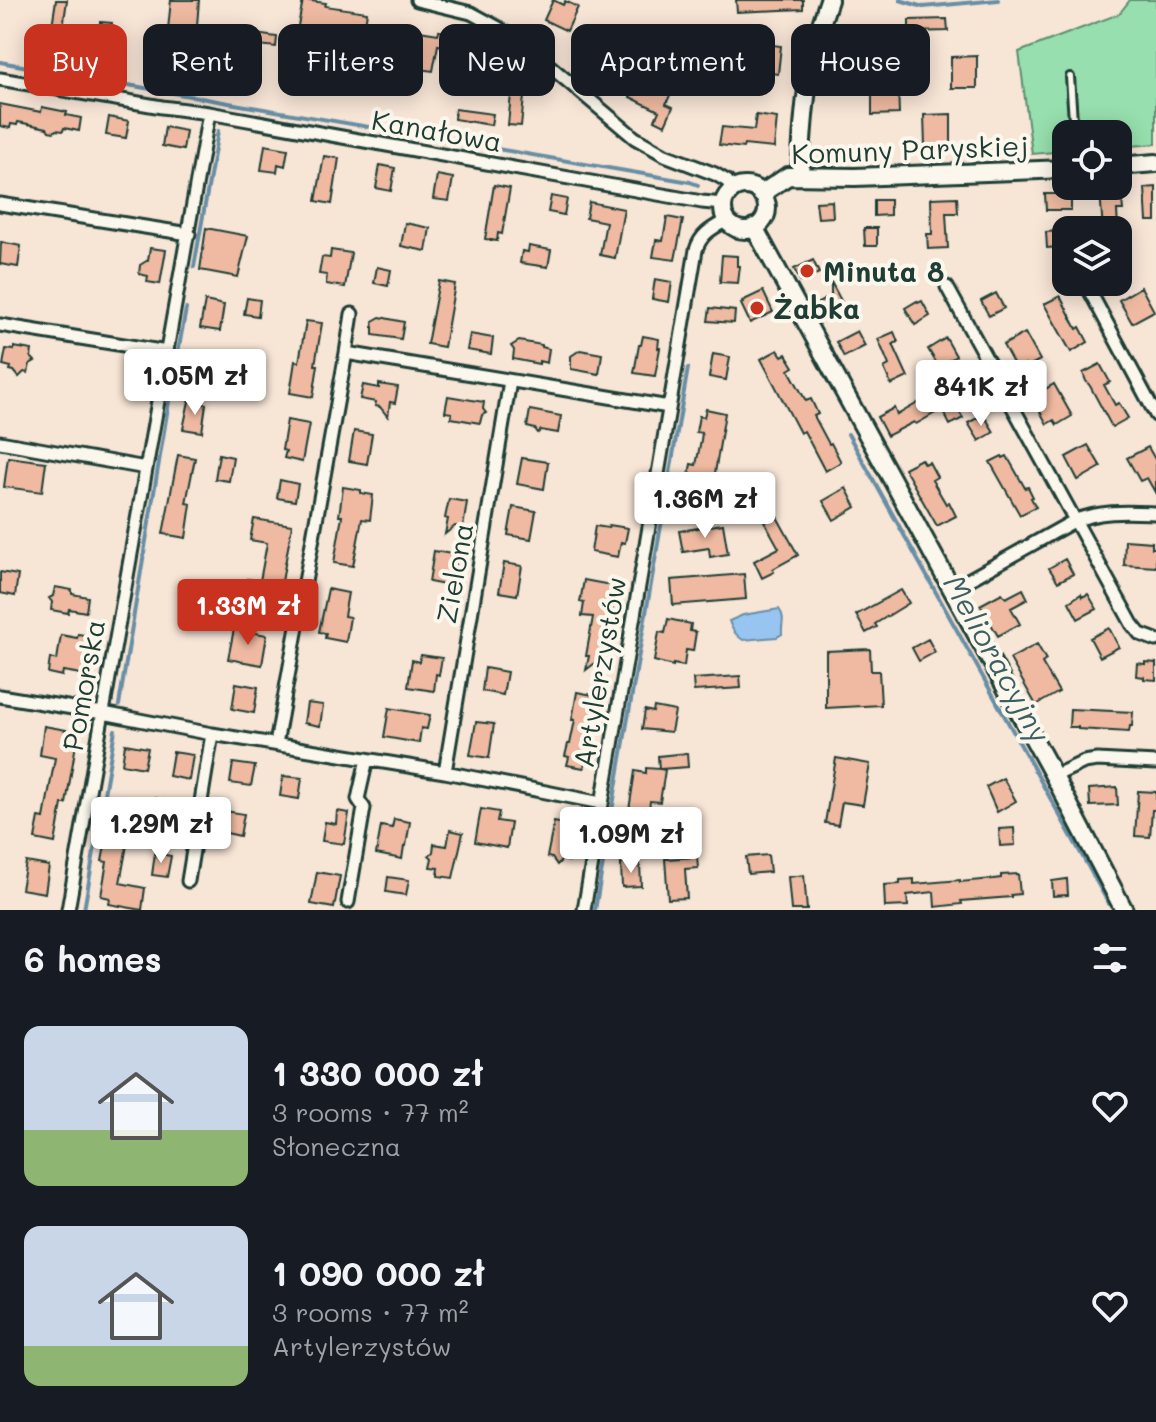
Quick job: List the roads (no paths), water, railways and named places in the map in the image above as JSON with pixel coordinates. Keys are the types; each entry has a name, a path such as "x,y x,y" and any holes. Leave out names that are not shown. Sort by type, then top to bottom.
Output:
{"street":[{"path":"417,0 471,13 497,27 539,57 635,138 665,155 715,174 727,181 733,190"},
{"path":"800,176 808,74 829,0"},
{"name":"Kanałowa","path":"0,79 209,113 702,202 725,212"},
{"name":"Pomorska","path":"68,910 209,113"},
{"path":"1132,165 1156,163"},
{"name":"Komuny Paryskiej","path":"761,194 785,177 1052,170"},
{"path":"747,186 761,194 765,199 766,211 761,223 754,227 737,228 725,212 728,194 747,186"},
{"path":"0,204 189,234"},
{"name":"Artylerzystów","path":"584,910 698,243 725,212"},
{"path":"754,227 1124,910"},
{"path":"947,287 1132,624 1140,634 1156,640"},
{"path":"1092,296 1156,415"},
{"path":"276,744 352,314"},
{"path":"0,325 167,352"},
{"path":"346,353 669,407"},
{"name":"Zielona","path":"445,772 510,381"},
{"path":"0,442 146,468"},
{"path":"952,589 1087,515 1113,511 1156,513"},
{"path":"0,696 445,772 601,803"},
{"path":"188,881 212,734"},
{"path":"348,902 364,808 358,799 367,759"},
{"path":"1054,776 1084,762 1097,760 1156,763"}],"lane":[{"path":"1070,77 1073,120"}],"water":[{"path":"779,609 783,618 782,634 777,637 743,640 734,632 729,621 743,615"}],"waterway":[{"path":"900,0 923,7 998,0"},
{"path":"0,62 698,185"},
{"path":"194,267 218,131"},
{"path":"119,705 186,309"},
{"path":"595,910 688,368"},
{"name":"Melioracyjny","path":"848,434 1109,904"},
{"path":"84,910 115,730"}],"place":[{"name":"Minuta 8","path":"807,271"},
{"name":"Żabka","path":"757,308"}]}
